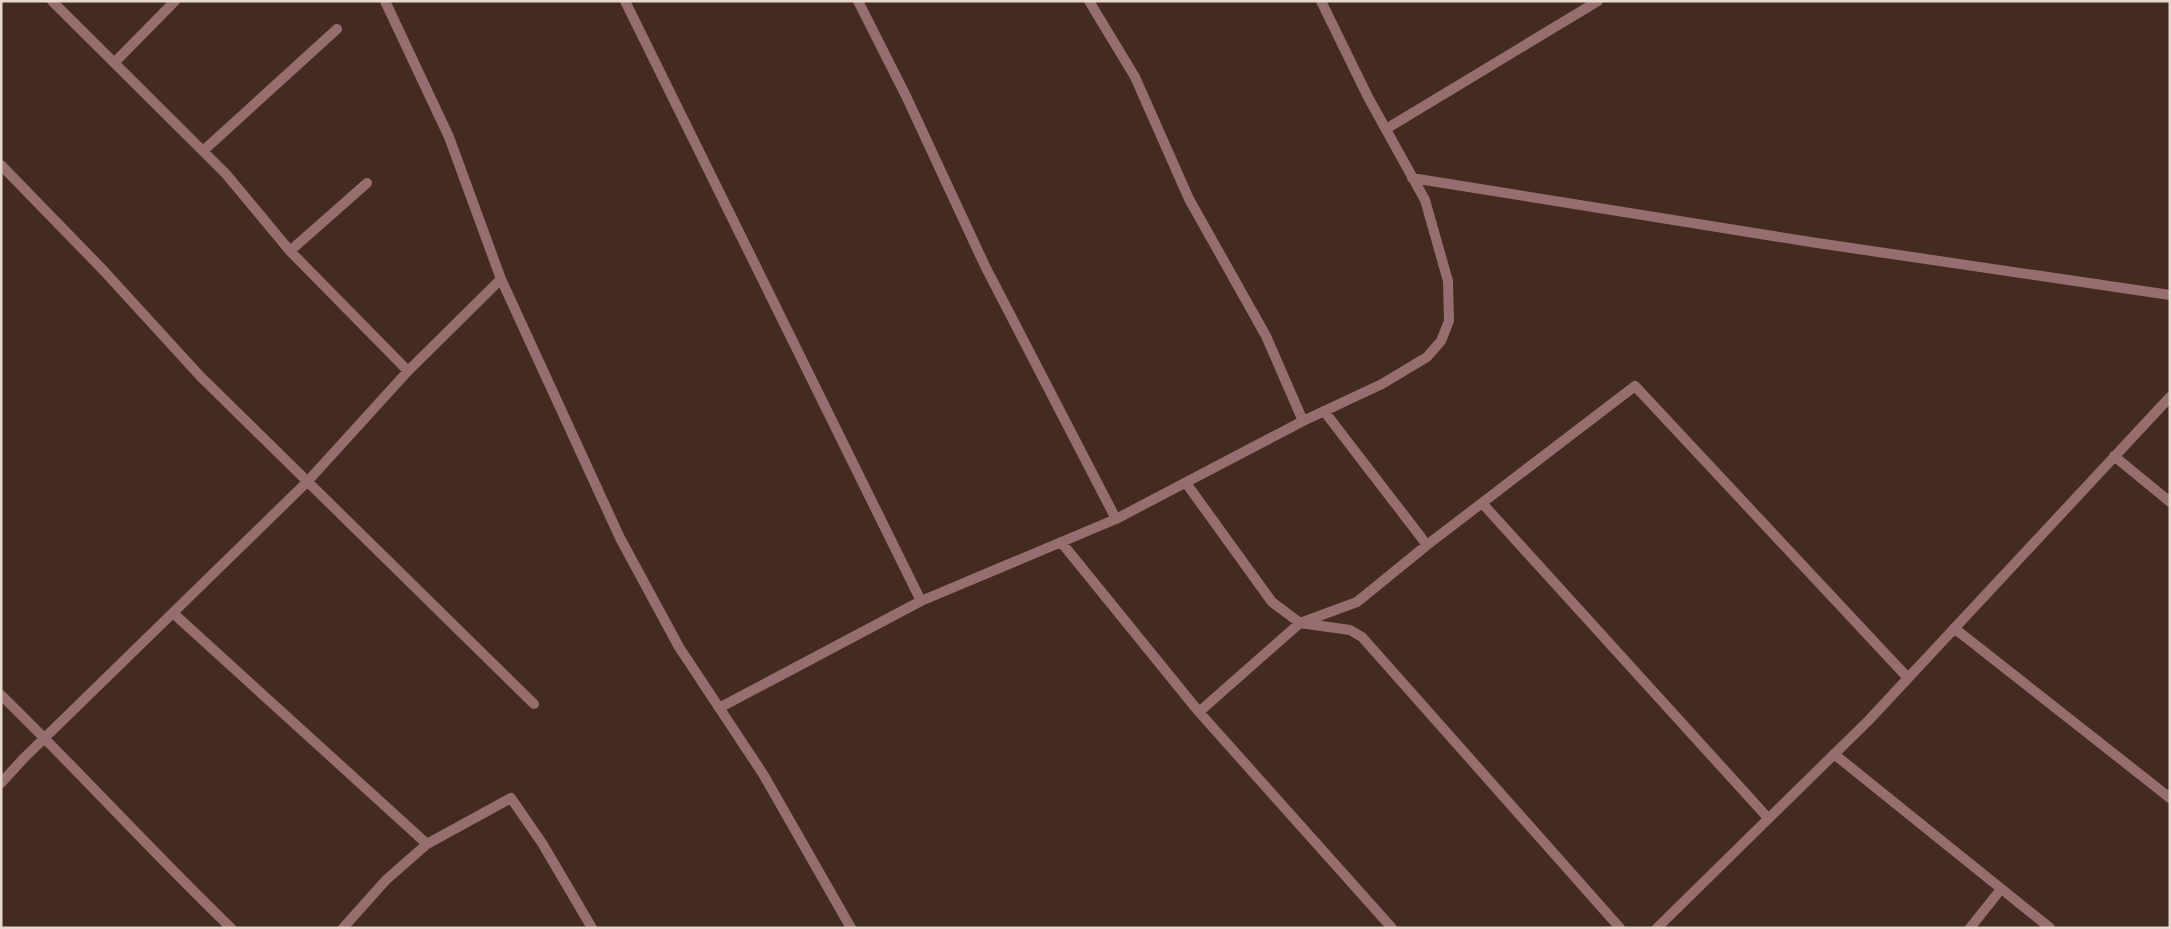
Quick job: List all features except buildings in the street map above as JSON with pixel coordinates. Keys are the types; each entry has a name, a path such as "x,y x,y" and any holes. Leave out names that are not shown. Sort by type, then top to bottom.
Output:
{"street":[{"path":"52,1 226,174 290,250 408,371"},
{"path":"114,63 175,1"},
{"path":"385,1 449,137 501,279 620,538 679,647 763,774 851,928"},
{"path":"625,1 921,600"},
{"path":"858,1 906,96 984,266 1116,519"},
{"path":"1090,1 1135,77 1189,199 1266,336 1303,421"},
{"path":"719,708 921,600 1116,519 1303,421 1382,384 1427,356 1441,341 1449,321 1448,281 1425,200 1386,129 1321,1"},
{"path":"1386,129 1598,1"},
{"path":"203,151 337,29"},
{"path":"1,165 104,271 200,376 534,704"},
{"path":"1412,178 1817,243 2170,295"},
{"path":"290,250 367,183"},
{"path":"1,783 307,482 408,371 501,279"},
{"path":"1199,712 1300,623 1357,602 1427,545 1635,386 1908,678"},
{"path":"1657,928 1834,754 1908,678 2170,397"},
{"path":"1324,411 1427,545"},
{"path":"2114,456 2170,502"},
{"path":"1186,483 1272,602 1300,623 1350,630 1362,637 1620,928"},
{"path":"1482,503 1768,818"},
{"path":"1061,542 1199,712 1392,928"},
{"path":"173,613 427,844"},
{"path":"1954,628 2170,798"},
{"path":"1,694 173,873 231,928"},
{"path":"1834,754 2050,928"},
{"path":"343,928 386,880 427,844 511,798 542,843 592,928"},
{"path":"1970,928 2001,889"}]}
